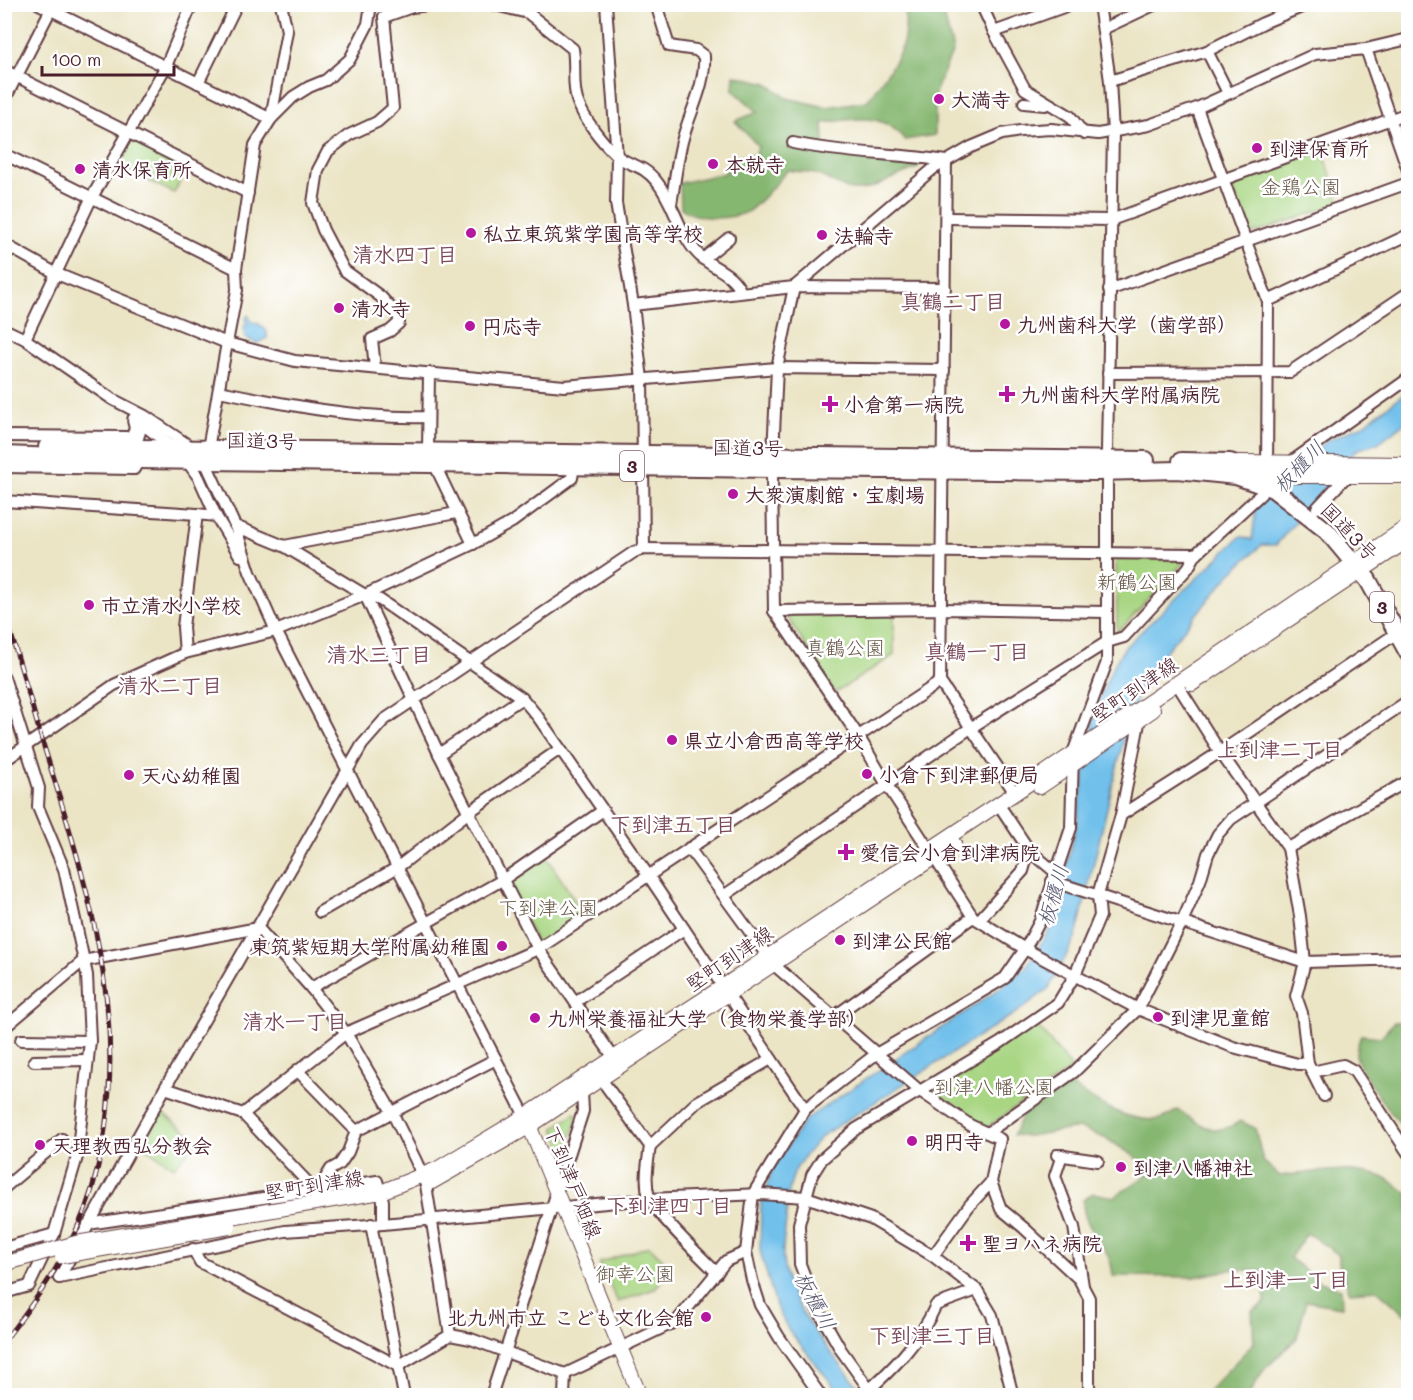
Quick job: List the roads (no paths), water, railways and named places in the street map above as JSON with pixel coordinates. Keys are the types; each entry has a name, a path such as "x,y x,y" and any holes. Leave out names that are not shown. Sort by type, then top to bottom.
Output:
{"highway":[{"path":"135,453 138,428 136,420"},
{"name":"国道3号","path":"4,447 27,452"},
{"name":"国道3号","path":"135,453 175,448 207,454"},
{"name":"国道3号","path":"4,455 27,452 135,453 1108,465 1233,469 1270,479 1335,524 1403,633 1408,653"},
{"name":"国道3号","path":"431,458 574,466 643,460"}],"main road":[{"path":"1347,471 1408,464"},
{"path":"1270,479 1297,466 1408,476"},
{"name":"堅町到津線","path":"4,1273 76,1252 382,1197 424,1181 582,1092 725,991 931,854 1015,793 1138,717 1362,564 1408,526"},
{"name":"堅町到津線","path":"1362,564 1408,540"},
{"name":"堅町到津線","path":"931,854 1003,811 1077,756"},
{"name":"堅町到津線","path":"528,1121 614,1058 725,991"},
{"name":"下到津戸畑線","path":"528,1121 556,1191 558,1209 640,1395"},
{"name":"堅町到津線","path":"4,1264 76,1243 273,1215"}],"street":[{"path":"39,4 52,7 271,119"},
{"path":"25,339 91,199 166,66 192,4"},
{"path":"198,83 237,4"},
{"path":"271,119 287,31 280,4"},
{"path":"384,17 412,7 436,4"},
{"path":"491,4 528,13 573,50 577,99 594,129 617,157 645,168 671,204 692,245 703,259 726,271 737,282 741,292"},
{"path":"606,4 617,157 616,202 642,379 644,549"},
{"path":"656,4 669,46 696,50 704,56 705,64 682,139 671,204"},
{"path":"981,4 1025,88 1070,116 1084,134"},
{"path":"994,32 1072,4"},
{"path":"821,1395 779,1337 760,1305 746,1252 757,1194 805,1109 879,1057 1005,978 1025,949 1040,921 1057,879 1071,828 1077,756 1104,672 1107,642 1108,373 1113,133 1110,81 1099,4"},
{"path":"1103,29 1156,4"},
{"path":"1110,81 1207,51 1263,23 1309,4"},
{"path":"375,368 372,339 390,331 399,323 399,317 381,297 344,270 323,230 313,203 318,170 328,151 349,135 377,122 393,108 384,17 371,6 361,42 341,69 326,80 293,97 271,119 255,145 236,269 237,290 204,470 276,631 528,1121"},
{"path":"4,101 52,7"},
{"path":"1408,39 1366,49 1315,54 1197,108 1149,125 1113,133 1084,134 1051,129 1002,134 971,147 933,169 794,287 777,369 773,462 774,611 859,736 931,854 976,919 1025,949 1138,1009 1233,1047 1310,1068 1343,1065 1354,1071 1408,1153"},
{"path":"1366,49 1408,170"},
{"path":"1207,51 1228,93"},
{"path":"4,70 248,193"},
{"path":"1024,103 1049,105"},
{"path":"725,895 972,727 1107,642 1124,637 1188,568 1196,554 1261,494 1270,479 1268,301 1197,108"},
{"path":"947,218 1111,220 1408,113"},
{"path":"793,143 852,153 896,154 946,161"},
{"path":"4,154 236,269"},
{"path":"946,161 940,682 1015,793"},
{"path":"1110,291 1408,183"},
{"path":"1268,301 1408,235"},
{"path":"703,259 729,238"},
{"path":"4,244 57,274 227,343 295,361 564,386 777,369 944,370"},
{"path":"633,306 794,287 945,288"},
{"path":"1108,373 1269,374 1290,372 1408,293"},
{"path":"4,329 25,339 112,399 136,420 175,448"},
{"path":"429,373 428,417 431,458 473,544"},
{"path":"1297,466 1408,379"},
{"path":"219,391 279,404 384,418 428,417"},
{"path":"112,399 145,416 207,454 217,467 214,478"},
{"path":"4,436 126,437 135,453 134,469 4,467"},
{"path":"207,454 229,527"},
{"path":"207,454 216,516"},
{"path":"7,755 25,748 114,685 186,652 276,631 365,595 473,544 512,522 572,478 574,466"},
{"path":"1309,508 1347,471"},
{"path":"4,501 216,516 229,527 284,546 365,595 380,600 522,698 648,874 805,1109"},
{"path":"284,546 456,513"},
{"path":"186,652 183,627 197,514"},
{"path":"1013,1395 992,1315 977,1290 933,1256 871,1219 801,1197 757,1194 649,1199 558,1209 285,1231 59,1278 362,745 384,720 634,552 644,549 1196,554"},
{"path":"365,595 439,754 538,949 614,1058"},
{"path":"774,611 942,609 1106,612"},
{"path":"1121,815 1403,633"},
{"path":"4,678 39,788 38,807 63,869 90,996 90,1041 76,1157 54,1234 29,1286 4,1293"},
{"path":"243,1114 346,1034 538,949 940,682"},
{"path":"1179,687 1220,752 1287,848 1300,916 1305,962 1296,996 1302,1013 1310,1068 1323,1096"},
{"path":"439,754 522,698"},
{"path":"987,1133 1074,1072 1138,1009 1182,922 1200,881 1208,854 1218,834 1231,819 1408,701"},
{"path":"977,1290 936,1305 927,1326 898,1365 866,1392 804,1281 798,1243 801,1197 822,1159 856,1129 917,1088 1000,1043 1058,1003 1075,975 1100,916 1095,894 1121,815 1138,717"},
{"path":"320,912 398,867 469,812 560,749"},
{"path":"1287,848 1408,781"},
{"path":"311,987 504,879 602,811"},
{"path":"1003,811 1029,850 1057,879 1095,894 1305,962 1408,959"},
{"path":"689,848 725,895 770,961 917,1088 987,1133 1000,1138 991,1182 969,1206 933,1256"},
{"path":"835,1016 976,919 1023,871 1029,850"},
{"path":"6,1023 82,961 258,927"},
{"path":"258,927 311,987 346,1034 392,1112 424,1181 450,1335"},
{"path":"575,1002 684,929"},
{"path":"21,1040 90,1041"},
{"path":"315,1192 331,1168 340,1164 348,1152 356,1131 496,1059"},
{"path":"717,1273 682,1238 649,1199 646,1180 650,1146 698,1102 771,1059"},
{"path":"34,1061 88,1060"},
{"path":"297,1070 356,1131"},
{"path":"601,1079 650,1146"},
{"path":"165,1088 243,1114 315,1192"},
{"path":"556,1191 583,1111 582,1092"},
{"path":"1395,1136 1408,1138"},
{"path":"4,1188 62,1139"},
{"path":"1083,1287 1074,1227 1055,1176 1059,1155 1098,1161"},
{"path":"88,1224 377,1181 382,1197 383,1224"},
{"path":"991,1182 1001,1209 1049,1251 1083,1287 1089,1298 1089,1395"},
{"path":"490,1395 558,1209"},
{"path":"371,1224 404,1395"},
{"path":"4,1248 54,1234"},
{"path":"193,1249 200,1262 398,1365"},
{"path":"398,1365 450,1335 471,1339 565,1374 677,1321 726,1261 746,1252"},
{"path":"564,1395 565,1374"}],"water":[{"path":"248,315 252,322 259,324 267,332 267,338 257,344 245,337 244,326 248,325 245,320"},
{"path":"1408,391 1408,420 1378,443 1356,450 1276,545 1262,545 1231,573 1163,654 1142,684 1123,742 1076,937 1049,988 1019,1011 823,1135 798,1165 791,1183 787,1206 783,1253 786,1276 802,1313 865,1395 841,1395 788,1329 776,1306 760,1251 761,1202 772,1170 805,1120 996,991 1026,967 1052,926 1076,827 1095,711 1112,668 1125,647 1241,536 1252,540 1256,508 1326,441 1363,425"}],"railway":[{"path":"4,611 75,848 89,904 101,960 108,1016 110,1073 105,1131 85,1210 56,1269 4,1341"}],"place":[{"name":"大満寺","path":"939,99"},
{"name":"到津保育所","path":"1257,148"},
{"name":"本就寺","path":"713,164"},
{"name":"清水保育所","path":"80,169"},
{"name":"私立東筑紫学園高等学校","path":"471,233"},
{"name":"法輪寺","path":"822,235"},
{"name":"清水寺","path":"339,308"},
{"name":"九州歯科大学（歯学部）","path":"1005,324"},
{"name":"円応寺","path":"470,326"},
{"name":"九州歯科大学附属病院","path":"1007,394"},
{"name":"小倉第一病院","path":"830,404"},
{"name":"大衆演劇館・宝劇場","path":"733,494"},
{"name":"市立清水小学校","path":"89,605"},
{"name":"県立小倉西高等学校","path":"672,740"},
{"name":"小倉下到津郵便局","path":"867,774"},
{"name":"天心幼稚園","path":"129,775"},
{"name":"愛信会小倉到津病院","path":"846,852"},
{"name":"到津公民館","path":"840,940"},
{"name":"東筑紫短期大学附属幼稚園","path":"502,946"},
{"name":"到津児童館","path":"1158,1017"},
{"name":"九州栄養福祉大学（食物栄養学部）","path":"535,1018"},
{"name":"明円寺","path":"912,1141"},
{"name":"天理教西弘分教会","path":"40,1145"},
{"name":"到津八幡神社","path":"1121,1167"},
{"name":"聖ヨハネ病院","path":"968,1243"},
{"name":"北九州市立 こども文化会館","path":"706,1317"}],"district":[{"name":"清水四丁目","path":"405,253"},
{"name":"真鶴二丁目","path":"953,300"},
{"name":"真鶴一丁目","path":"977,650"},
{"name":"清水三丁目","path":"379,653"},
{"name":"清水二丁目","path":"170,684"},
{"name":"上到津二丁目","path":"1280,748"},
{"name":"下到津五丁目","path":"673,823"},
{"name":"清水一丁目","path":"295,1020"},
{"name":"下到津四丁目","path":"669,1204"},
{"name":"上到津一丁目","path":"1286,1278"},
{"name":"下到津三丁目","path":"932,1334"}],"park label":[{"name":"金鶏公園","path":"1301,186"},
{"name":"新鶴公園","path":"1137,581"},
{"name":"真鶴公園","path":"845,647"},
{"name":"下到津公園","path":"548,907"},
{"name":"到津八幡公園","path":"994,1086"},
{"name":"御幸公園","path":"635,1273"}],"water label":[{"name":"板櫃川","path":"1298,466"},
{"name":"板櫃川","path":"1052,895"},
{"name":"板櫃川","path":"816,1300"}]}
